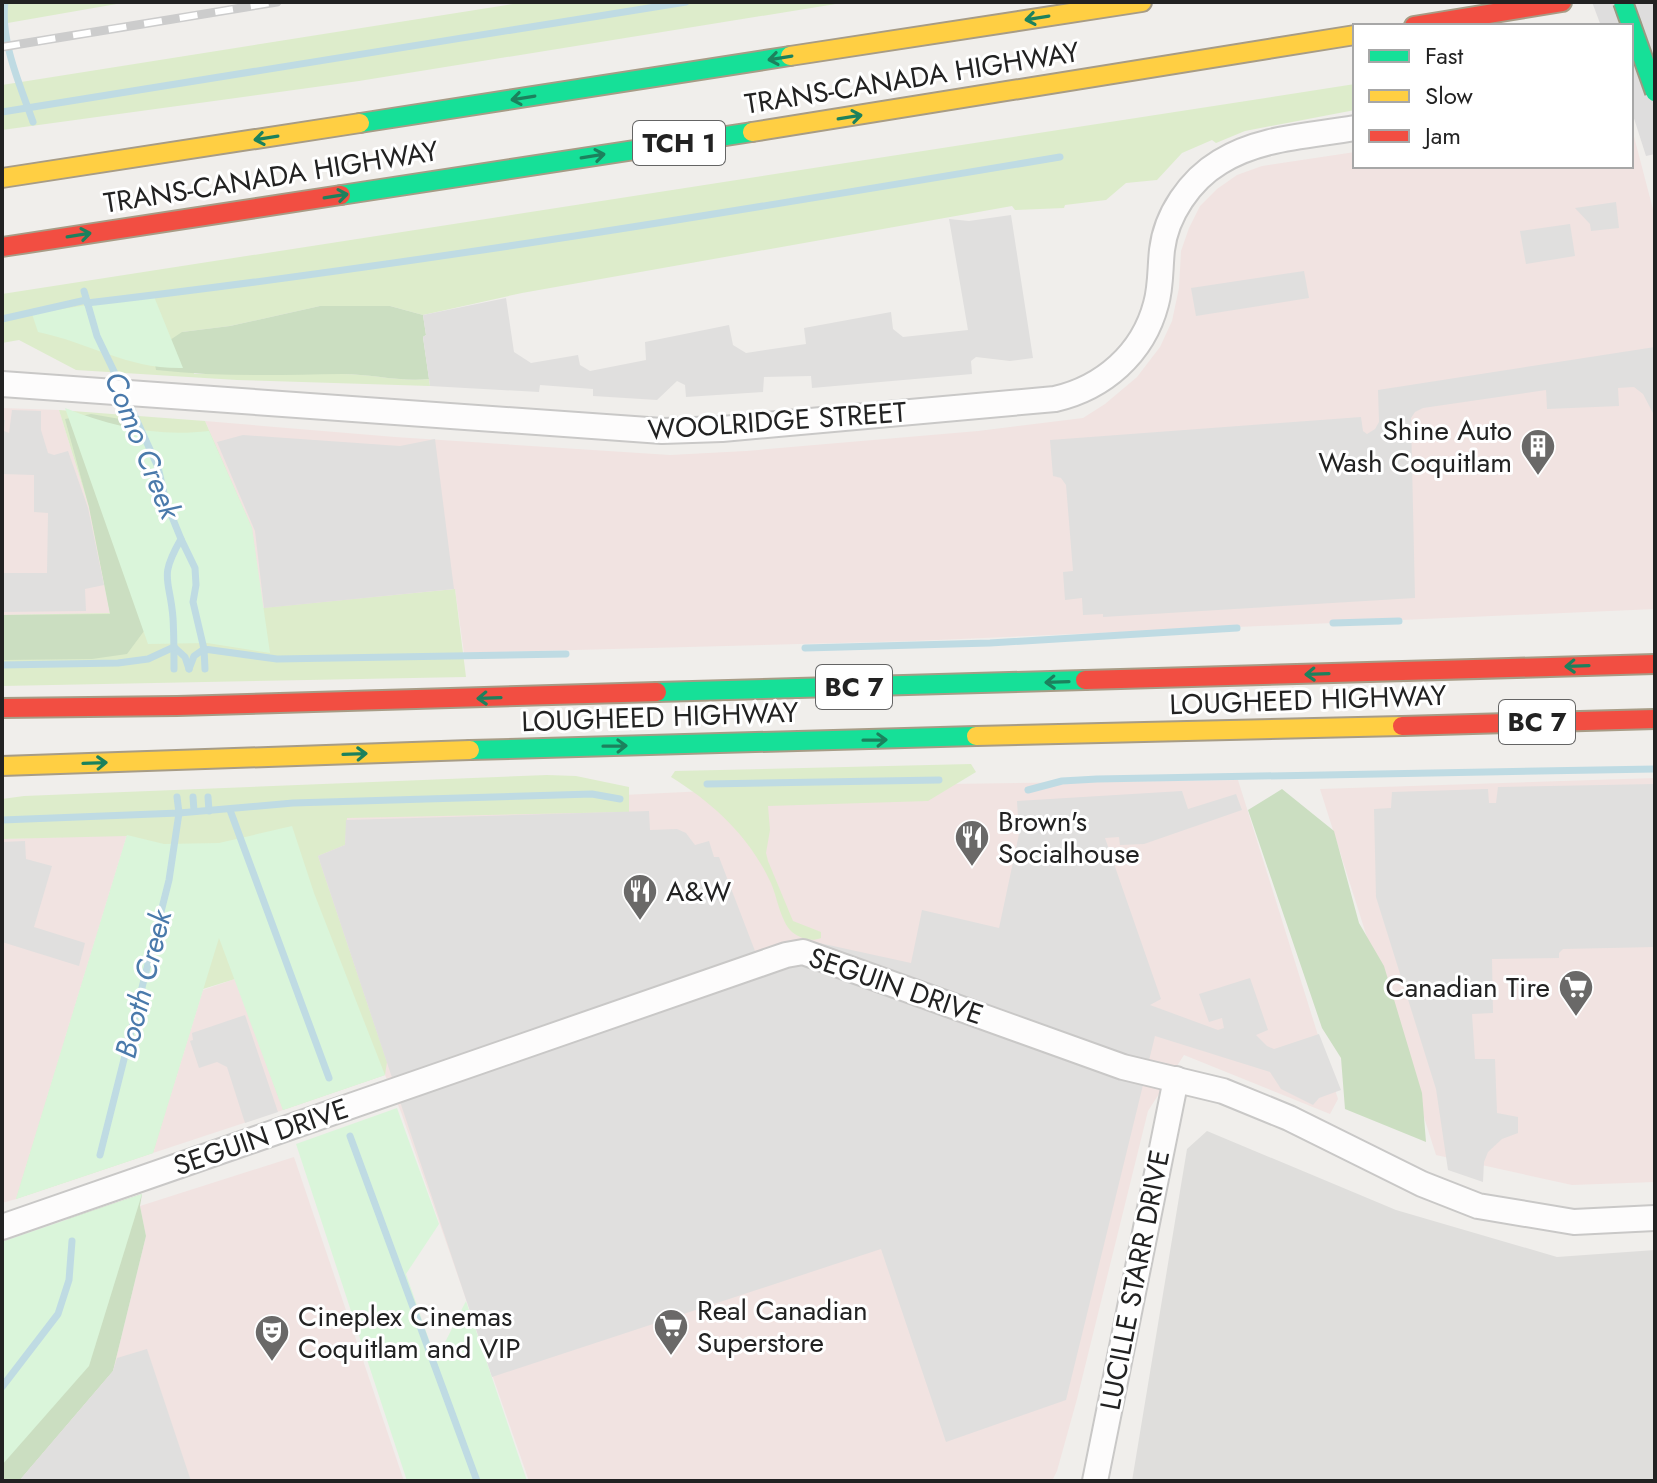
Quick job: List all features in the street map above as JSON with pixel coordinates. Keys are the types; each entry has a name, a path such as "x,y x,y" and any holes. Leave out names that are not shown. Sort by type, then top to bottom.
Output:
{"main road":[{"name":"TRANS-CANADA HIGHWAY","path":"2,178 1142,2"},
{"path":"1426,24 1562,2"},
{"path":"1623,2 1631,24"},
{"path":"1633,30 1655,92"},
{"name":"TRANS-CANADA HIGHWAY","path":"2,247 826,121 1353,35"},
{"name":"LOUGHEED HIGHWAY","path":"2,708 241,705 1655,664"},
{"name":"LOUGHEED HIGHWAY","path":"2,766 548,748 1655,719"}],"street":[{"path":"1633,84 1655,81"},
{"name":"WOOLRIDGE STREET","path":"2,384 662,431 722,429 1055,399 1086,389 1103,379 1123,363 1141,339 1157,302 1166,231 1186,193 1206,171 1229,156 1257,145 1353,128"},
{"name":"SEGUIN DRIVE","path":"2,1227 786,955 803,952 1123,1067 1223,1091 1289,1118 1408,1177 1478,1206 1574,1222 1655,1218"},
{"name":"LUCILLE STARR DRIVE","path":"1095,1481 1176,1079"}],"shaded area":[{"path":"1633,133 1655,217 1655,609 914,641 464,653 455,589 262,609 252,528 205,421 670,455 978,431 1083,418 1137,377 1160,347 1172,321 1179,288 1181,251 1200,206 1237,175 1262,166 1353,152 1353,168 1633,168"},
{"path":"1616,202 1619,228 1591,231 1590,224 1575,208"},
{"path":"1011,215 1033,358 1010,361 976,357 971,361 972,374 812,388 811,376 764,377 763,392 686,397 685,385 677,381 657,400 593,396 593,389 540,385 539,392 430,386 423,315 506,298 514,352 531,363 578,355 580,365 590,371 646,360 645,342 729,325 733,345 746,353 806,344 804,328 891,312 893,329 903,337 968,330 949,219 969,221"},
{"path":"1570,224 1575,256 1526,264 1520,231"},
{"path":"1304,271 1309,298 1196,316 1191,288"},
{"path":"1655,347 1655,417 1643,394 1634,387 1618,388 1619,406 1547,409 1546,390 1423,408 1415,412 1411,418 1415,598 1103,617 1103,614 1083,615 1082,598 1065,600 1063,572 1073,571 1066,485 1061,478 1053,476 1050,440 1361,417 1363,431 1367,434 1379,422 1378,390"},
{"path":"2,408 59,410 89,507 110,614 2,615"},
{"path":"12,410 41,411 41,430 48,453 54,455 68,451 88,508 104,585 85,589 86,611 2,612 2,573 47,573 48,513 34,512 34,475 2,474 2,420 5,420 4,431 9,433"},
{"path":"243,435 400,446 435,439 454,589 264,608 255,531 217,442"},
{"path":"1655,778 1655,1182 1572,1185 1436,1155 1320,789"},
{"path":"1238,780 1338,1099 1330,1114 1184,1055 1148,1111 1077,1399 1052,1481 529,1481 294,811 808,786"},
{"path":"1655,784 1655,947 1563,949 1559,958 1492,959 1493,1013 1472,1014 1475,1059 1495,1059 1497,1113 1518,1117 1518,1133 1502,1139 1488,1152 1483,1182 1448,1170 1436,1089 1376,897 1374,809 1391,808 1392,792 1488,789 1489,803 1496,803 1498,787"},
{"path":"1182,791 1188,809 1236,794 1242,810 1144,844 1120,845 1119,837 1105,838 1161,999 1150,1005 1218,1030 1224,1028 1222,1018 1209,1022 1199,994 1250,978 1268,1030 1256,1035 1274,1049 1319,1034 1341,1090 1319,1098 1313,1105 1281,1089 1270,1072 1155,1036 1066,1400 946,1442 881,1249 492,1377 318,856 345,845 346,820 649,811 650,830 677,829 686,833 695,845 709,841 714,857 719,857 755,951 801,939 911,963 922,910 999,928 1019,834 1017,801"},
{"path":"127,835 16,1199 2,1203 2,839"},
{"path":"25,841 26,859 52,866 34,927 85,943 79,966 2,942 2,842"},
{"path":"235,979 283,1110 153,1153 203,990"},
{"path":"245,1015 278,1112 245,1123 227,1067 217,1062 199,1068 190,1041 193,1040 192,1033"},
{"path":"1207,1131 1396,1210 1557,1257 1655,1250 1655,1481 1132,1481 1187,1149"},
{"name":"Cineplex Cinemas Coquitlam and VIP","path":"294,1157 404,1481 19,1481 113,1371 146,1236 140,1206"},
{"path":"147,1349 191,1481 19,1481 113,1371 117,1358"}],"green space":[{"path":"2,2 128,2 2,24"},
{"path":"525,2 848,2 359,81 2,130 2,85"},
{"path":"1353,84 1353,110 1245,131 1216,143 1212,140 1182,153 1157,180 1126,183 1106,200 1065,205 1064,208 1015,210 1012,206 522,293 423,315 390,306 320,306 230,326 182,332 194,374 353,374 429,379 430,386 237,380 76,370 19,340 2,343 2,294"},
{"path":"153,294 183,368 126,360 38,332 32,314"},
{"path":"320,306 390,306 423,315 429,379 342,374 225,375 156,370 154,358 164,344 182,332 230,326"},
{"path":"65,408 136,429 171,433 209,431 252,528 270,653 207,643 148,644"},
{"path":"59,410 205,421 252,528 262,608 455,589 466,677 2,686 2,615 110,613 89,507"},
{"path":"91,414 120,419 144,465 147,627 127,654 92,659 2,660 2,615 110,614 89,507 65,419"},
{"path":"971,764 976,772 928,801 768,806 768,861 793,921 821,932 821,938 814,940 799,936 788,927 770,881 740,835 715,809 671,777 675,771"},
{"path":"576,776 629,787 629,812 347,818 345,845 318,856 387,1062 385,1075 283,1110 235,979 203,989 153,1153 16,1199 127,836 2,839 2,799"},
{"path":"1282,789 1334,831 1359,923 1384,966 1422,1093 1426,1142 1345,1109 1341,1058 1322,1028 1248,810"},
{"path":"292,826 314,893 385,1075 283,1110 219,938 153,1153 16,1199 127,835 164,844 219,843"},
{"path":"397,1108 439,1224 406,1274 436,1360 466,1301 527,1481 407,1481 296,1144"},
{"path":"142,1194 140,1206 146,1236 113,1371 19,1481 2,1481 2,1387 68,1219"},
{"path":"142,1194 89,1366 2,1465 4,1241"}],"pier":[{"path":"1592,2 1655,2 1655,154 1646,156 1633,115 1633,24 1600,24"}],"waterway":[{"name":"Como Creek","path":"5,2 8,47 33,122"},
{"path":"2,112 686,2"},
{"path":"87,303 453,254 1060,157"},
{"name":"Como Creek","path":"84,291 97,336 121,386"},
{"path":"2,319 86,300"},
{"name":"Como Creek","path":"126,397 158,467 166,502 181,539 167,578 173,618 174,669"},
{"path":"181,539 195,568 193,602 204,649 277,659 566,654"},
{"path":"1333,623 1399,621"},
{"path":"805,648 990,643 1237,628"},
{"path":"174,647 185,657 189,669"},
{"path":"2,665 118,663 148,659 174,647"},
{"path":"204,649 205,669"},
{"path":"189,669 194,656 204,649"},
{"path":"1028,790 1062,781 1097,779 1655,769"},
{"path":"707,784 939,780"},
{"path":"2,820 179,813 293,803 592,794 620,799"},
{"name":"Booth Creek","path":"100,1155 169,880 179,813 177,797"},
{"path":"193,797 194,811"},
{"path":"208,797 209,811"},
{"name":"Como Creek","path":"230,810 329,1078"},
{"name":"Como Creek","path":"350,1136 477,1481"},
{"name":"Booth Creek","path":"2,1387 58,1314 69,1280 72,1241"}],"railway":[{"path":"2,47 277,2"}],"traffic: fast":[{"path":"1623,2 1631,24"},
{"path":"1633,30 1655,92"},
{"path":"360,123 790,56"},
{"path":"341,195 752,132"},
{"path":"657,692 1085,680"},
{"path":"470,750 976,736"}],"traffic: slow":[{"path":"790,56 1142,2"},
{"path":"752,132 1353,35"},
{"path":"2,178 360,123"},
{"path":"976,736 1402,726"},
{"path":"2,766 470,750"}],"traffic: jam":[{"path":"1426,24 1562,2"},
{"path":"2,247 341,195"},
{"path":"1085,680 1655,664"},
{"path":"2,708 657,692"},
{"path":"1402,726 1655,719"}],"place":[{"name":"Shine Auto Wash Coquitlam","path":"1538,477"},
{"name":"Brown's Socialhouse","path":"972,868"},
{"name":"A&W","path":"640,922"},
{"name":"Canadian Tire","path":"1576,1018"},
{"name":"Real Canadian Superstore","path":"671,1357"},
{"name":"Cineplex Cinemas Coquitlam and VIP","path":"272,1363"}]}
